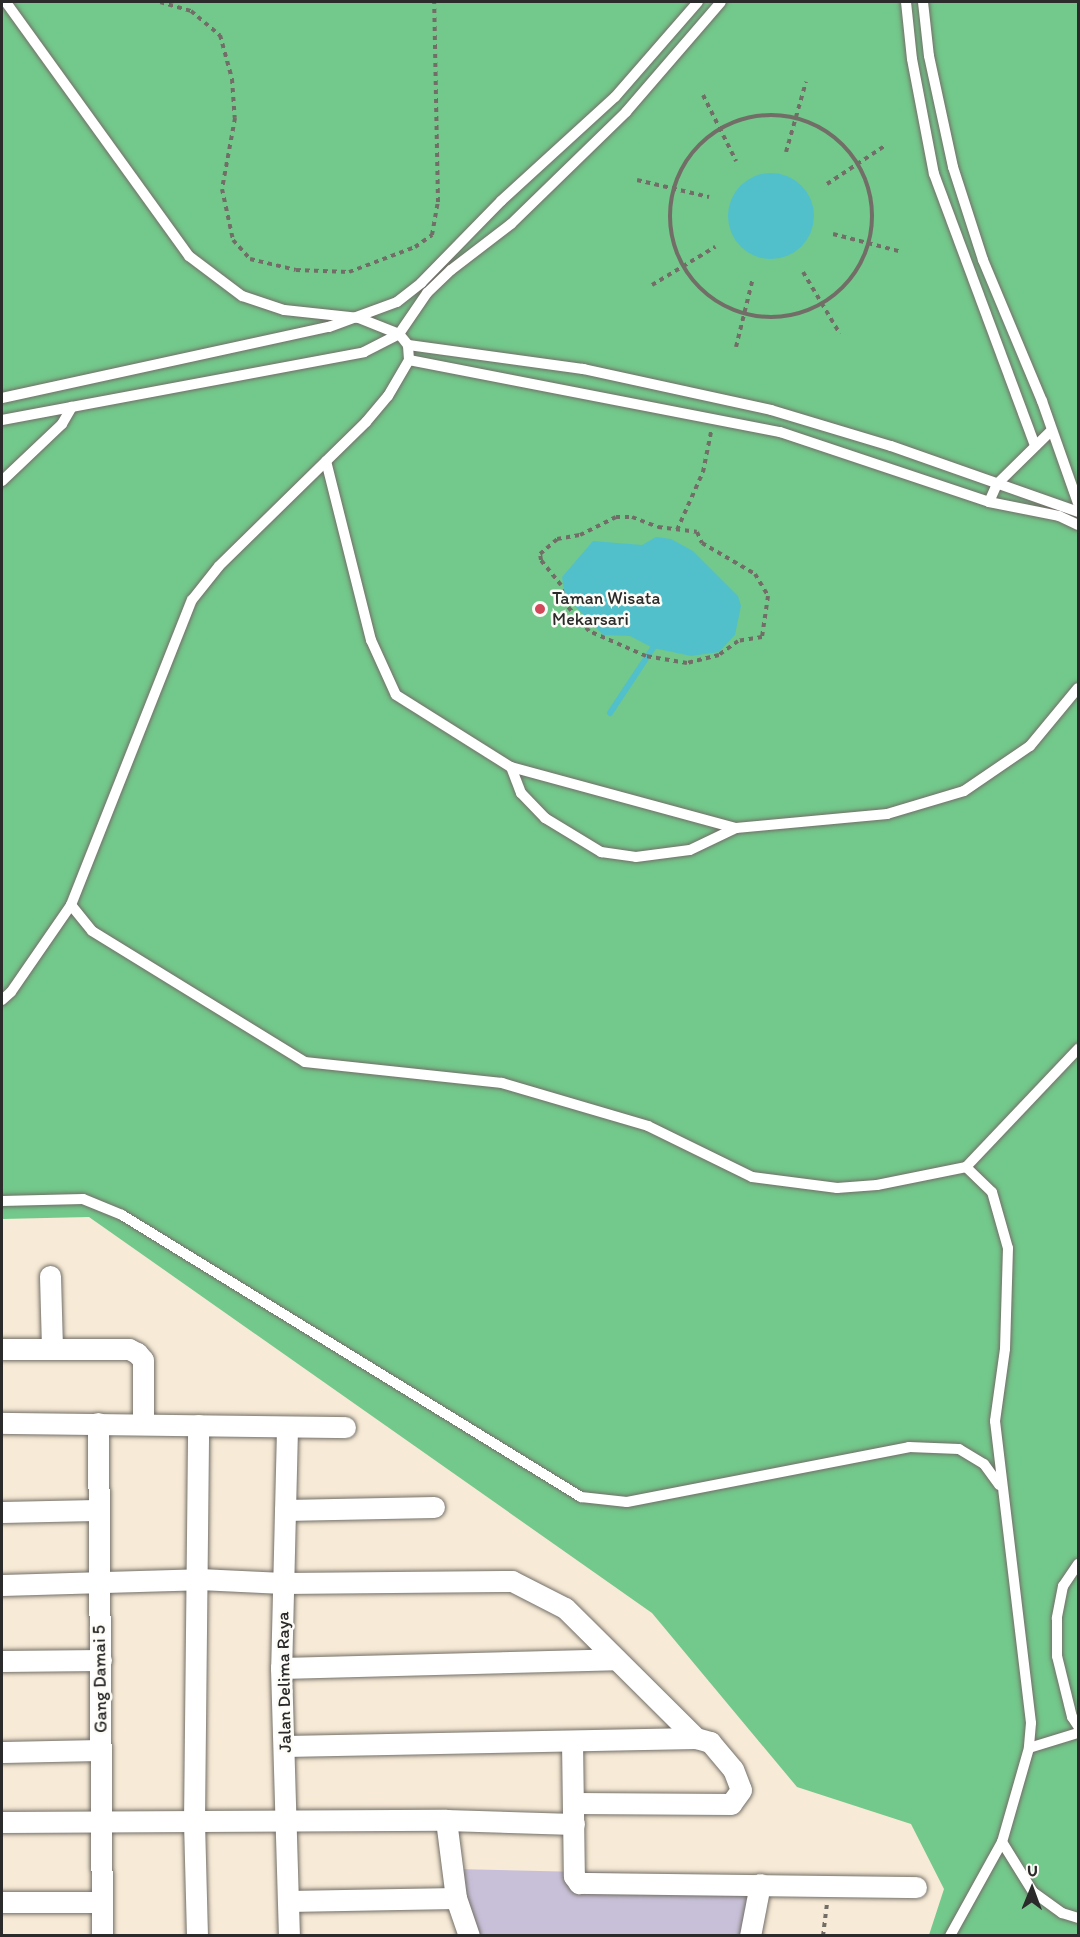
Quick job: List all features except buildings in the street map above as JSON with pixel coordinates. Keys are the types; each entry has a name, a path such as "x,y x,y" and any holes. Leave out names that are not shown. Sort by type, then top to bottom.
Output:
{"street":[{"path":"50,1276 52,1349"},
{"path":"2,1349 129,1349 137,1353 143,1360 143,1423"},
{"path":"2,1423 143,1423 286,1429 345,1427"},
{"name":"Gang Damai 5","path":"98,1423 96,1510 101,1660 102,1935"},
{"path":"197,1935 194,1822 199,1579 198,1425"},
{"name":"Jalan Delima Raya","path":"286,1429 281,1668 289,1935"},
{"path":"285,1510 434,1507"},
{"path":"2,1512 96,1510"},
{"path":"2,1585 199,1579 283,1582 512,1581 565,1608 696,1738"},
{"path":"281,1668 616,1659"},
{"path":"2,1661 101,1660"},
{"path":"2,1822 446,1820 731,1804 741,1790 734,1770 710,1742 696,1738 285,1746"},
{"path":"572,1741 574,1876 579,1883 916,1887"},
{"path":"2,1752 101,1750"},
{"path":"446,1820 456,1898 469,1935"},
{"path":"750,1935 760,1884"},
{"path":"288,1901 456,1898"},
{"path":"2,1902 101,1902"}],"lane":[{"path":"2,1000 12,992 71,905 192,600 219,566 326,461 388,396 410,360 408,345 399,334 359,318 284,310 242,296 189,256 6,2"},
{"path":"2,398 359,318 397,302 421,284 501,201 615,97 698,2"},
{"path":"2,420 364,352 399,334 427,293 450,270 511,224 626,112 721,2"},
{"path":"906,2 912,60 934,174 1035,446"},
{"path":"923,2 929,56 953,167 983,260 1042,401 1050,432 1078,502"},
{"path":"408,345 469,350 675,386 880,442 1078,512"},
{"path":"410,360 715,417 854,455 989,502 1059,516 1078,525"},
{"path":"2,481 62,424 72,407"},
{"path":"989,502 997,484 1050,432"},
{"path":"326,461 371,640 396,695 511,767 735,828 888,814 964,791 1030,746 1078,687"},
{"path":"511,767 521,793 545,818 601,852 636,857 690,850 735,828"},
{"path":"71,905 92,931 305,1062 502,1083 608,1111 648,1126 752,1178 791,1185 877,1185 966,1167 1078,1049"},
{"path":"950,1935 1002,1842 1029,1748 1029,1712 1011,1549 1000,1485 995,1421 1005,1349 1008,1248 992,1192 966,1167"},
{"path":"2,1201 83,1199 122,1215 581,1497 627,1502 909,1447 959,1449 984,1464 1000,1485"},
{"path":"1078,1564 1063,1586 1057,1618 1057,1656 1072,1717 1078,1726"},
{"path":"1029,1748 1078,1732"},
{"path":"1002,1842 1034,1892 1062,1913 1078,1918"}],"path":[{"path":"159,2 191,11 220,35 232,79 235,118 222,189 234,240 250,259 296,270 349,272 415,247 432,235 438,202 434,2"},
{"path":"786,152 806,82"},
{"path":"703,95 736,161"},
{"path":"744,118 795,118 823,128 847,148 858,165 870,202 867,242 856,273 823,305 790,316 744,314 709,296 683,268 670,227 673,189 694,149 720,129 744,118"},
{"path":"827,184 886,145"},
{"path":"637,180 709,197"},
{"path":"833,234 902,252"},
{"path":"652,285 715,248"},
{"path":"803,272 840,334"},
{"path":"736,347 753,278"},
{"path":"677,530 703,472 715,417"},
{"path":"616,517 632,517 677,530 697,532 702,543 755,574 767,591 768,612 762,638 738,641 719,656 687,663 653,655 646,656 603,640 585,628 565,603 561,585 541,560 540,554 547,544 557,539 580,535 616,517"},
{"path":"823,1935 830,1887"}],"shaded area":[{"path":"455,1869 754,1876 750,1935 478,1935"}],"green space":[{"name":"Taman Wisata Mekarsari","path":"2,2 1078,2 1078,1935 929,1935 944,1889 911,1824 797,1787 652,1613 89,1217 2,1219"}],"water":[{"path":"763,173 779,173 802,185 811,199 814,216 811,233 802,247 779,259 763,259 747,252 735,240 728,224 728,208 735,192 747,180"},
{"path":"656,537 671,539 693,551 738,596 741,606 735,635 719,652 691,656 653,648 630,636 603,635 565,596 562,577 593,541 642,545"}],"waterway":[{"path":"610,713 653,648"}],"place":[{"name":"Taman Wisata Mekarsari","path":"540,609"}]}
